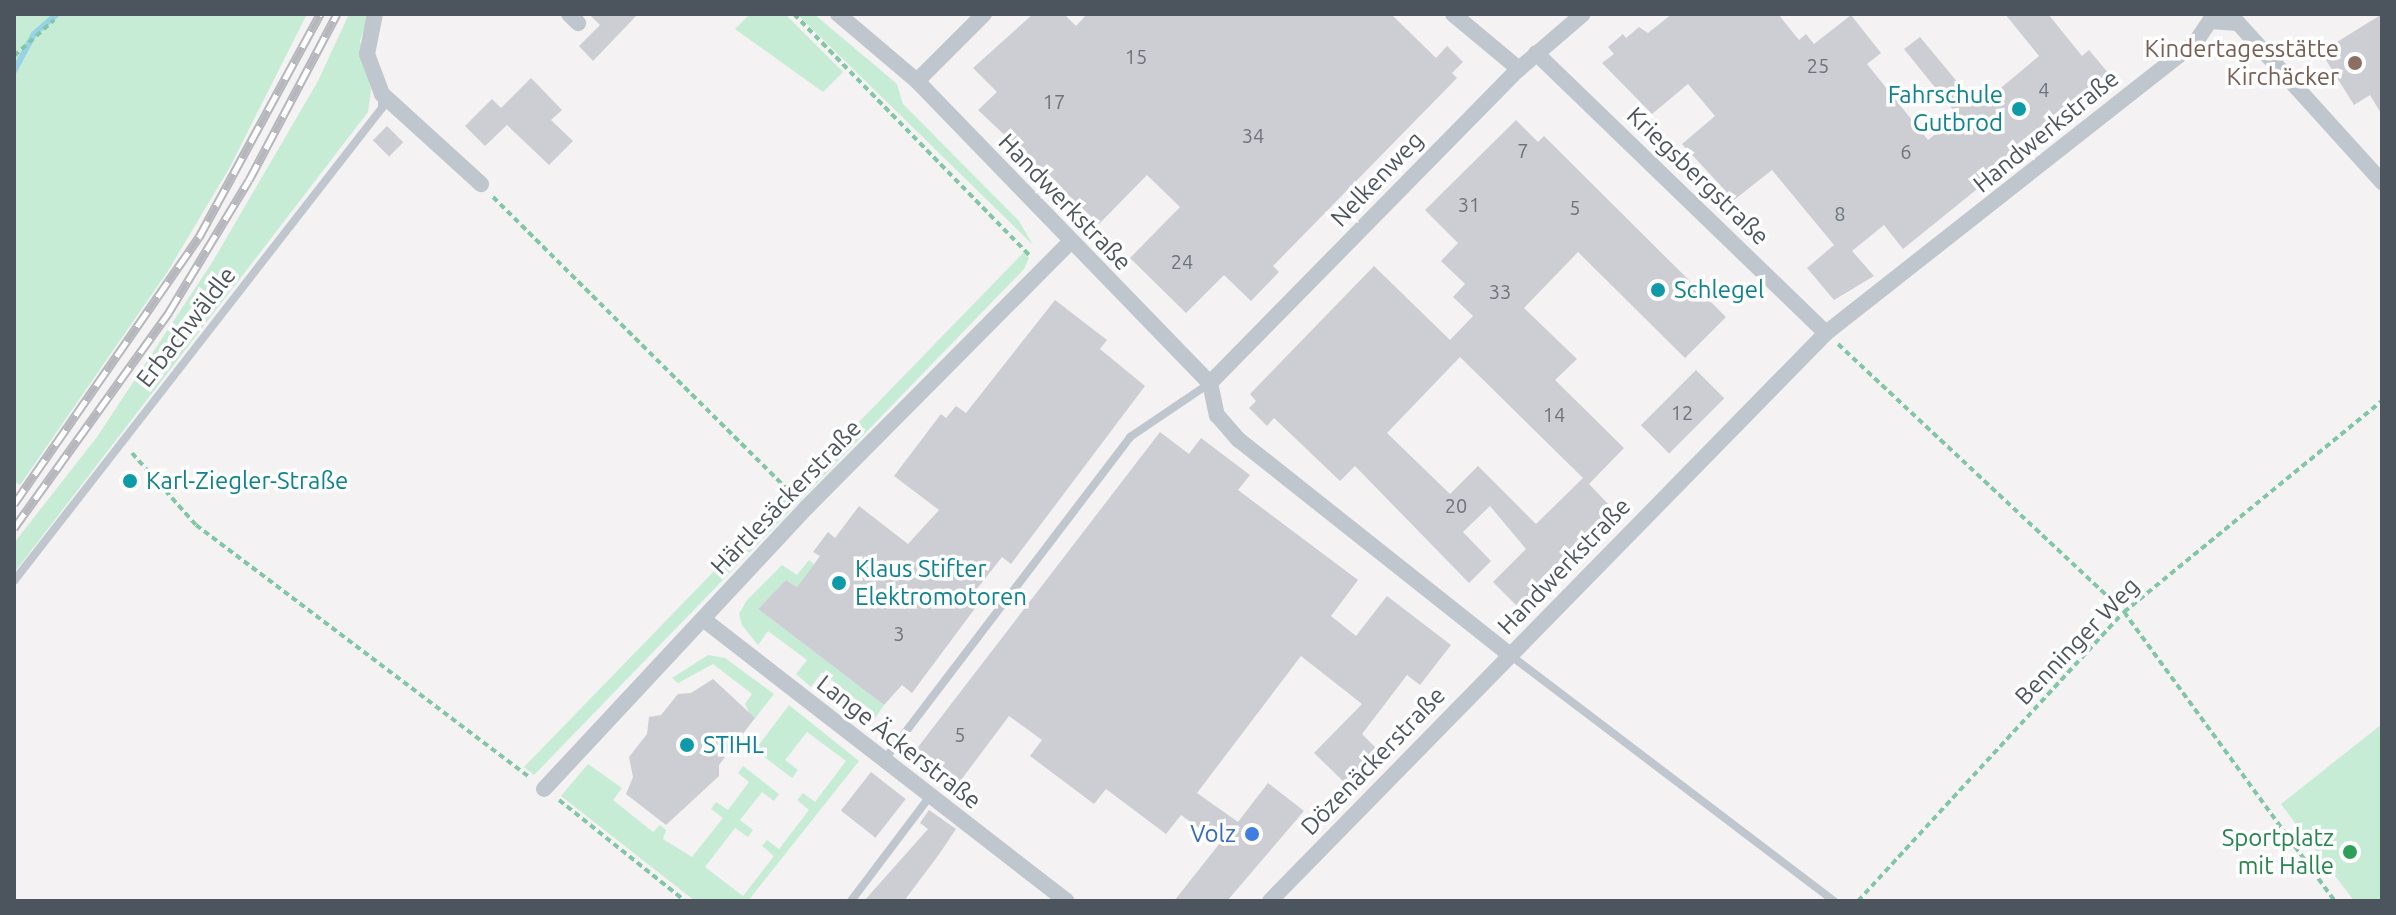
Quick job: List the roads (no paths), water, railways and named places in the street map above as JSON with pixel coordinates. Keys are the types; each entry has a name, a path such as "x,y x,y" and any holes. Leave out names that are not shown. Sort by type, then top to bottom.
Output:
{"street":[{"path":"375,14 367,54 382,94 481,184"},
{"name":"Handwerkstraße","path":"838,14 917,81 1069,243 1210,383 1217,415 1239,440 1510,655 1826,333 2159,71 2208,17"},
{"path":"917,81 984,14"},
{"path":"1453,14 1519,69"},
{"name":"Nelkenweg","path":"1210,383 1519,69 1583,14"},
{"path":"2208,17 2245,18 2382,182"},
{"name":"Kriegsbergstraße","path":"1536,53 1826,333"},
{"name":"Härtlesäckerstraße","path":"544,789 582,743 806,508 1069,243"},
{"name":"Lange Äckerstraße","path":"703,619 885,759 1055,898"},
{"name":"Dözenäckerstraße","path":"1270,901 1510,655"}],"lane":[{"name":"Erbachwäldle","path":"14,581 382,108 382,94"},
{"path":"885,759 1130,437 1210,383"},
{"path":"1510,655 1834,901"},
{"path":"582,743 596,755"},
{"path":"851,901 930,796"}],"waterway":[{"path":"14,71 34,34 57,14"}],"railway":[{"path":"14,504 199,237 320,14"},
{"path":"14,528 169,312 249,180 337,14"}],"place":[{"name":"Kindertagesstätte Kirchäcker","path":"2355,63"},
{"name":"Fahrschule Gutbrod","path":"2019,109"},
{"name":"Schlegel","path":"1658,290"},
{"name":"Karl-Ziegler-Straße","path":"130,481"},
{"name":"Klaus Stifter Elektromotoren","path":"839,583"},
{"name":"STIHL","path":"687,745"},
{"name":"Volz","path":"1252,834"},
{"name":"Sportplatz mit Halle","path":"2350,852"}]}
